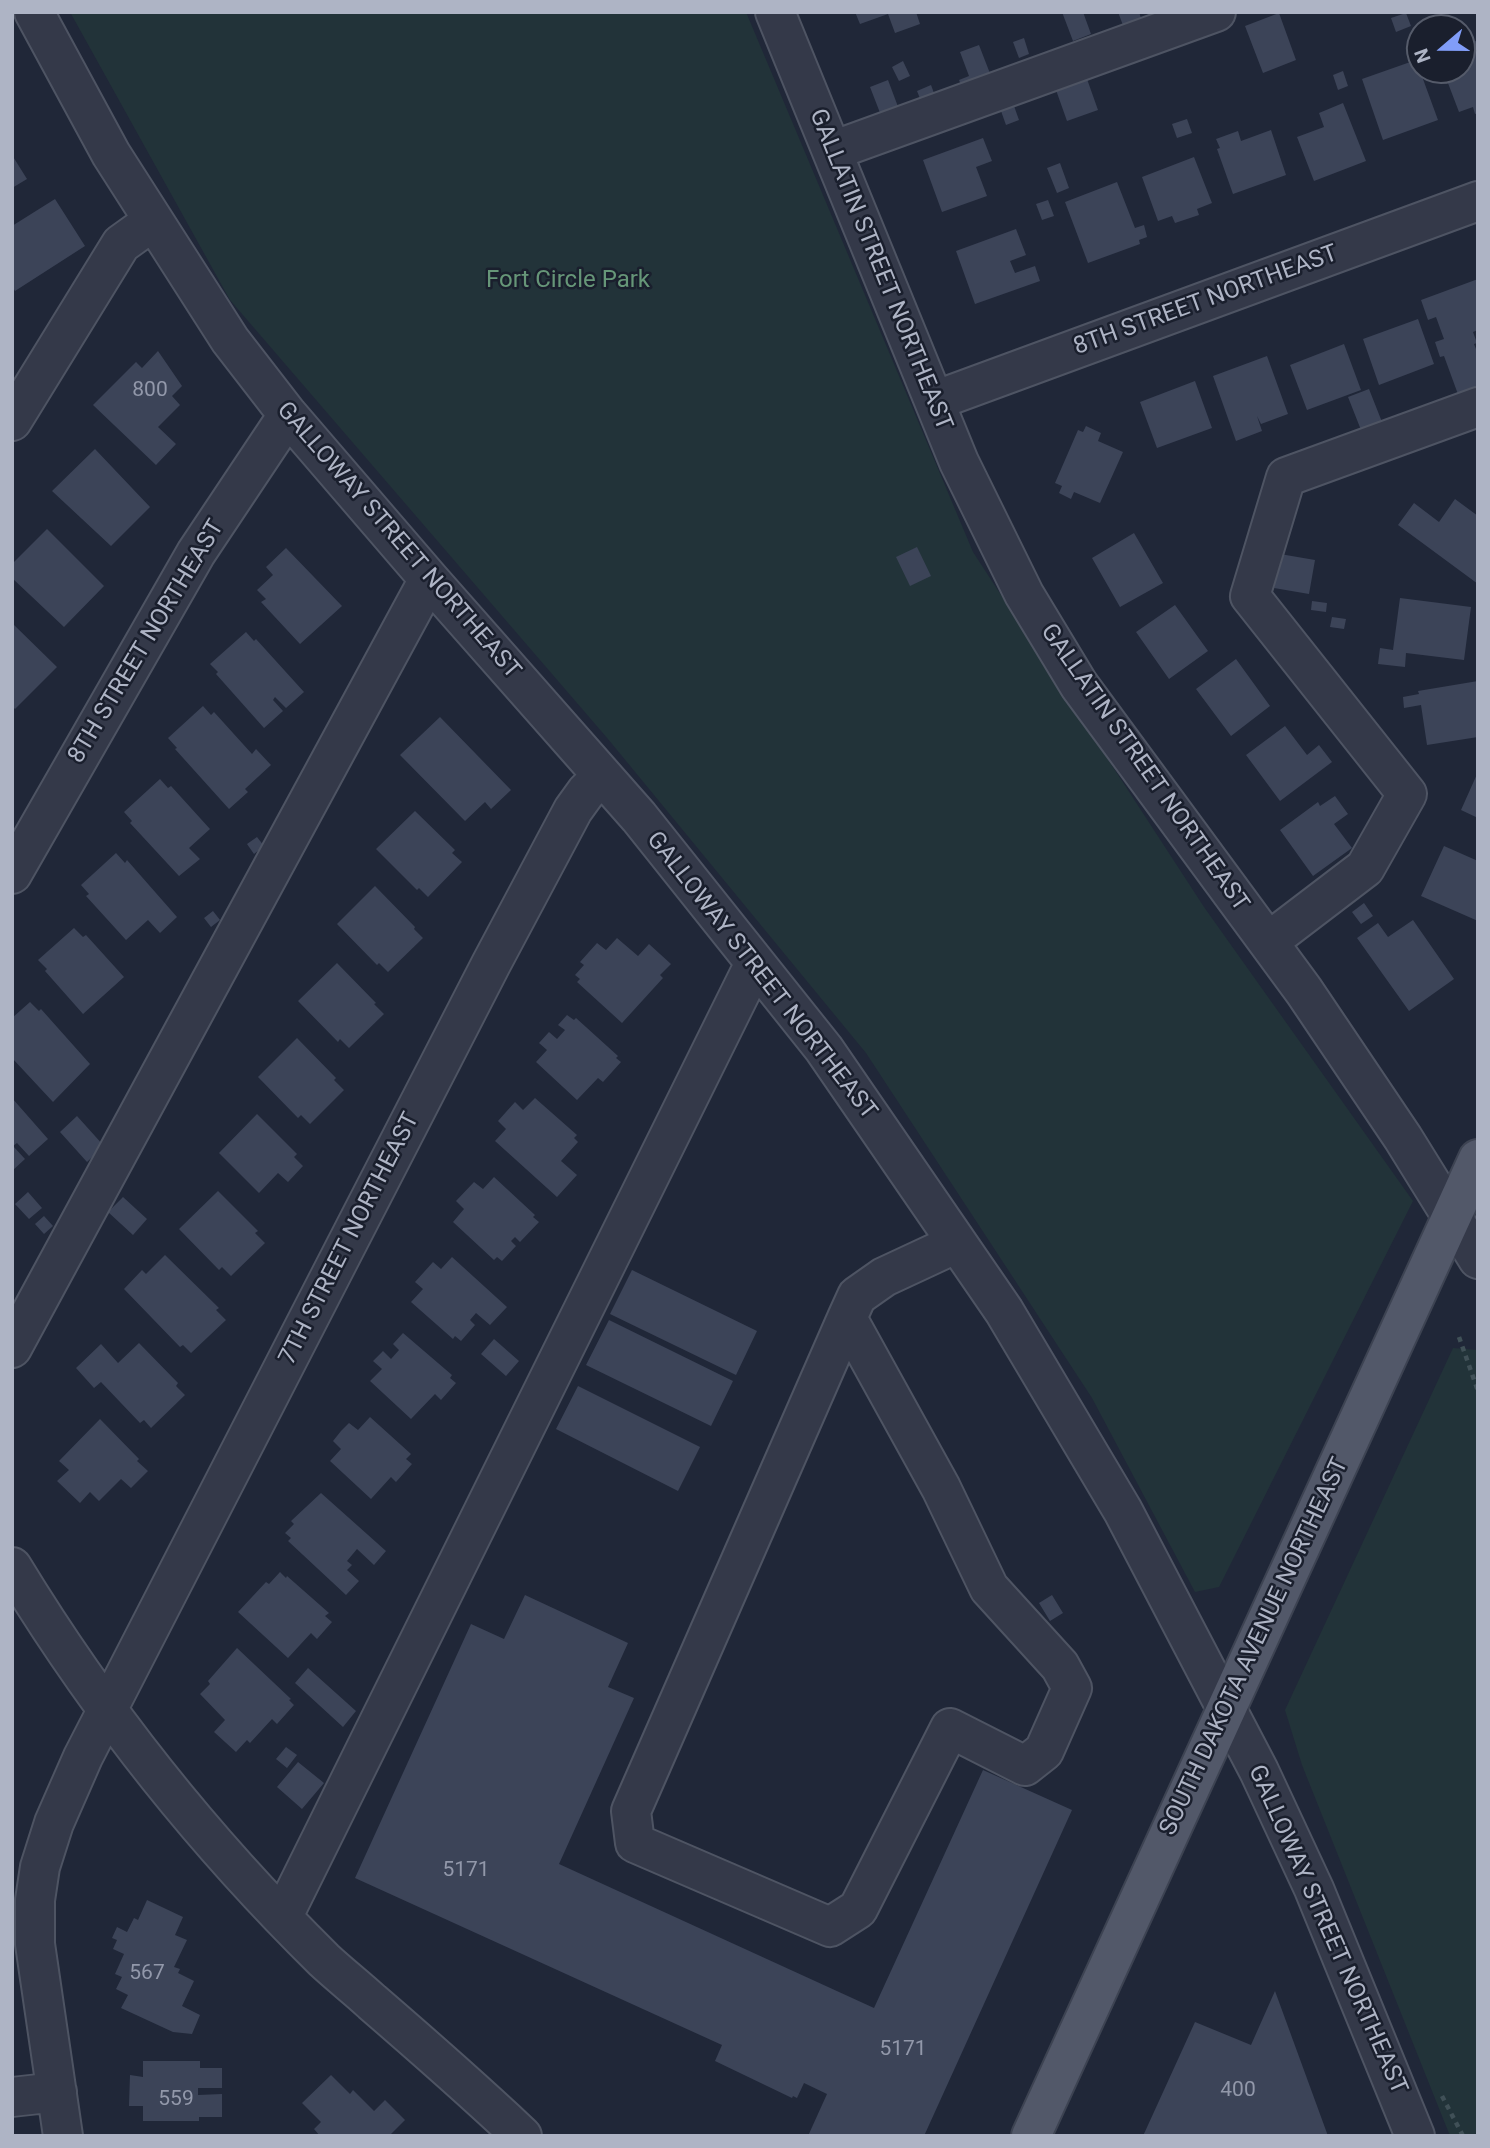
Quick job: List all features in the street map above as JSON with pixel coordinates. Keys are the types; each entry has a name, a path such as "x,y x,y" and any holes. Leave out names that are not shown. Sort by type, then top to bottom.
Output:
{"main road":[{"name":"SOUTH DAKOTA AVENUE NORTHEAST","path":"1031,2136 1478,1159"}],"street":[{"name":"GALLOWAY STREET NORTHEAST","path":"34,12 111,154 230,340 288,415 639,817 824,1049 1004,1311 1123,1511 1259,1771 1314,1889 1415,2136"},
{"name":"GALLATIN STREET NORTHEAST","path":"775,12 934,401 991,530 1024,594 1079,685 1268,943 1403,1138 1478,1259"},
{"path":"832,151 1216,12"},
{"name":"8TH STREET NORTHEAST","path":"934,401 1478,201"},
{"path":"12,421 121,244 153,220"},
{"path":"1268,943 1365,868 1407,794 1250,596 1286,477 1478,407"},
{"name":"8TH STREET NORTHEAST","path":"12,874 196,553 288,415"},
{"path":"12,1348 429,579"},
{"name":"7TH STREET NORTHEAST","path":"62,2136 35,1944 36,1888 54,1823 72,1779 491,964 573,810 602,776"},
{"path":"283,1916 755,963"},
{"path":"847,1318 942,1488 989,1588 1060,1666 1072,1688 1044,1751 1025,1766 950,1728 858,1909 830,1927 635,1843 631,1811 847,1318 857,1296 884,1277 957,1243"},
{"path":"12,1567 58,1639 109,1709 184,1808 220,1850 325,1961 462,2079 522,2136"},
{"path":"12,2097 57,2092"}],"path":[{"path":"1459,1337 1478,1391"}],"green space":[{"name":"Fort Circle Park","path":"70,12 746,12 973,552 1204,907 1413,1201 1219,1587 1195,1592 1092,1398 866,1053 608,739 230,300"},
{"path":"1453,1348 1478,1350 1478,2136 1450,2136 1302,1765 1285,1710"}],"building":[{"path":"855,12 916,12 920,24 895,33 888,14 860,24"},
{"path":"1062,12 1083,12 1091,34 1073,41"},
{"path":"1118,12 1139,12 1142,21 1124,28"},
{"path":"1279,13 1296,60 1263,73 1245,26"},
{"path":"1406,13 1406,28 1396,32 1391,18"},
{"path":"1024,38 1029,54 1019,58 1013,42"},
{"path":"1478,40 1478,113 1475,114 1473,107 1459,112 1448,84 1476,84"},
{"path":"979,45 991,76 964,92 959,80 969,76 960,52"},
{"path":"903,61 910,76 899,81 892,67"},
{"path":"1406,64 1406,84 1425,84 1438,120 1383,140 1362,79"},
{"path":"1343,71 1348,86 1338,90 1333,75"},
{"path":"1087,79 1098,110 1067,121 1056,90"},
{"path":"888,80 900,112 882,118 870,87"},
{"path":"931,85 937,101 923,106 917,91"},
{"path":"1343,103 1366,161 1314,181 1297,137 1324,127 1319,113"},
{"path":"1014,106 1019,120 1006,125 1001,111"},
{"path":"1187,119 1192,133 1177,138 1172,124"},
{"path":"1271,130 1286,175 1233,194 1216,139 1238,131 1241,141"},
{"path":"983,138 992,161 976,167 987,196 942,212 923,160"},
{"path":"12,155 27,179 12,188"},
{"path":"1194,157 1212,203 1197,209 1199,215 1175,223 1172,216 1158,221 1142,177"},
{"path":"1060,163 1069,188 1057,193 1047,168"},
{"path":"1117,182 1135,228 1144,225 1147,237 1139,240 1140,244 1088,263 1065,202"},
{"path":"55,199 85,246 15,291 12,286 12,226"},
{"path":"1048,200 1054,216 1042,220 1036,204"},
{"path":"1016,229 1026,255 1010,261 1015,273 1035,266 1040,281 975,304 956,251"},
{"path":"1478,279 1478,330 1473,332 1478,354 1478,390 1459,397 1444,356 1440,357 1435,342 1444,339 1436,317 1428,320 1421,300"},
{"path":"1418,319 1434,364 1379,385 1363,339"},
{"path":"1344,344 1361,390 1307,410 1290,365"},
{"path":"158,351 182,386 172,396 180,405 158,427 176,444 156,465 93,405 136,362 142,368"},
{"path":"1267,356 1288,414 1261,424 1257,416 1262,431 1236,441 1213,376"},
{"path":"1195,381 1212,428 1157,448 1140,402"},
{"path":"1369,389 1382,422 1361,430 1348,397"},
{"path":"1086,426 1101,433 1098,441 1123,452 1100,503 1074,492 1071,499 1059,493 1062,486 1055,483 1078,430 1083,432"},
{"path":"95,449 150,507 111,546 52,491"},
{"path":"1455,499 1478,516 1478,584 1398,525 1414,503 1439,522"},
{"path":"47,529 104,586 64,627 12,578 12,564"},
{"path":"1134,533 1163,583 1120,607 1092,558"},
{"path":"917,547 931,576 910,586 896,557"},
{"path":"286,548 342,606 300,644 261,602 266,599 257,590 273,575 266,567"},
{"path":"1280,554 1315,560 1309,594 1274,588"},
{"path":"1400,598 1471,607 1464,660 1406,653 1405,667 1378,664 1380,648 1393,650"},
{"path":"1312,601 1327,603 1326,612 1311,610"},
{"path":"1175,605 1208,651 1169,679 1136,632"},
{"path":"1332,617 1346,619 1344,629 1330,627"},
{"path":"12,623 57,667 15,709 12,706"},
{"path":"246,632 254,641 256,639 304,692 286,708 275,697 273,700 283,711 264,728 210,664"},
{"path":"1236,659 1270,706 1231,736 1196,689"},
{"path":"1478,681 1478,737 1427,745 1421,705 1404,708 1403,697 1419,694 1418,691"},
{"path":"203,706 211,715 214,712 252,754 256,749 271,765 245,789 248,792 229,809 168,738"},
{"path":"440,717 511,790 491,809 485,802 465,821 400,755"},
{"path":"1285,726 1307,755 1319,745 1332,762 1280,801 1246,755"},
{"path":"1478,772 1478,818 1461,810"},
{"path":"160,779 168,788 171,786 210,829 189,848 200,859 179,876 130,823 132,821 124,812"},
{"path":"1335,796 1348,814 1334,824 1352,848 1313,876 1280,830 1318,802 1320,806"},
{"path":"415,811 455,850 452,853 462,862 428,897 419,888 417,890 376,849"},
{"path":"257,837 264,846 254,854 247,844"},
{"path":"1444,846 1478,861 1478,921 1421,896"},
{"path":"116,853 125,863 127,860 177,917 160,933 148,920 126,940 86,896 89,894 81,885"},
{"path":"375,886 423,938 388,972 379,963 377,965 337,924"},
{"path":"1364,903 1373,916 1361,924 1352,912"},
{"path":"213,911 220,920 211,927 204,918"},
{"path":"1413,920 1454,979 1409,1011 1357,938 1378,923 1388,937"},
{"path":"74,928 83,937 86,935 124,977 83,1014 38,960"},
{"path":"617,938 638,956 649,944 671,964 660,975 663,978 622,1023 577,982 580,979 575,975 584,965 580,962 597,943 606,950"},
{"path":"337,963 384,1014 349,1048 340,1039 338,1042 298,1001"},
{"path":"30,1002 39,1011 41,1009 90,1064 53,1102 12,1058 12,1018"},
{"path":"567,1015 574,1020 576,1018 618,1056 616,1058 621,1062 603,1082 598,1078 577,1100 536,1062 547,1050 539,1043 549,1032 557,1039 565,1030 558,1025"},
{"path":"297,1038 336,1078 334,1080 344,1090 310,1124 301,1115 298,1118 258,1077"},
{"path":"12,1098 48,1139 29,1156 17,1143 13,1146 25,1159 12,1171"},
{"path":"535,1098 577,1135 574,1138 578,1142 561,1161 577,1175 557,1197 495,1141 506,1129 498,1121 515,1102 523,1110"},
{"path":"257,1114 297,1154 294,1157 303,1166 288,1182 278,1173 259,1193 219,1153"},
{"path":"77,1116 104,1146 87,1162 60,1132"},
{"path":"494,1177 535,1215 533,1217 539,1222 520,1242 515,1237 511,1241 516,1246 502,1261 497,1257 494,1260 453,1222 464,1209 456,1201 474,1182 483,1189"},
{"path":"218,1191 258,1231 255,1233 265,1243 231,1276 222,1267 219,1270 179,1229"},
{"path":"28,1192 42,1208 29,1219 15,1204"},
{"path":"123,1197 147,1219 133,1235 108,1212"},
{"path":"44,1216 53,1226 44,1234 35,1224"},
{"path":"165,1255 219,1308 216,1310 226,1320 191,1353 183,1345 180,1347 124,1289 142,1270 146,1274"},
{"path":"452,1257 507,1307 490,1325 476,1313 470,1320 475,1325 461,1341 455,1336 453,1339 411,1302 423,1289 415,1282 433,1262 441,1269"},
{"path":"632,1270 757,1331 736,1375 610,1314"},
{"path":"609,1320 733,1381 711,1426 586,1365"},
{"path":"403,1333 452,1375 450,1378 456,1383 441,1400 435,1394 411,1419 370,1381 382,1369 373,1361 383,1351 391,1359 399,1350 393,1344"},
{"path":"494,1339 519,1361 506,1376 481,1354"},
{"path":"139,1343 178,1383 176,1386 185,1395 151,1428 144,1420 140,1423 101,1382 94,1388 76,1368 101,1344 118,1363"},
{"path":"578,1386 700,1447 678,1491 556,1429"},
{"path":"370,1417 411,1454 406,1459 412,1464 396,1482 391,1477 371,1499 330,1461 341,1449 333,1441 341,1431 349,1423 358,1430"},
{"path":"100,1419 148,1471 131,1488 121,1479 99,1501 90,1492 80,1503 57,1481 69,1470 59,1461"},
{"path":"321,1493 386,1551 374,1565 357,1549 347,1561 352,1565 347,1570 359,1581 346,1595 288,1541 291,1538 285,1533 294,1524 291,1521"},
{"path":"280,1572 329,1613 325,1616 332,1622 317,1639 311,1633 288,1658 238,1612 266,1582 269,1584"},
{"path":"525,1595 628,1643 608,1687 634,1698 559,1864 874,2008 983,1770 1072,1810 924,2136 808,2136 827,2094 804,2083 797,2098 792,2098 715,2061 722,2045 355,1878 471,1624 504,1639"},
{"path":"1052,1595 1063,1613 1050,1621 1039,1603"},
{"path":"237,1648 291,1699 289,1700 294,1705 277,1724 272,1719 250,1743 247,1740 236,1752 214,1732 225,1720 200,1694"},
{"path":"308,1668 356,1711 343,1727 295,1683"},
{"path":"286,1747 297,1755 287,1768 276,1759"},
{"path":"298,1762 324,1783 302,1809 277,1787"},
{"path":"147,1900 183,1917 175,1935 187,1940 174,1967 180,1969 178,1973 194,1981 182,2006 200,2015 192,2034 173,2032 121,2008 128,1995 116,1989 122,1977 115,1974 124,1954 113,1949 117,1940 112,1938 117,1927 127,1932 134,1918 138,1920"},
{"path":"1275,1991 1328,2136 1143,2136 1195,2022 1251,2045"},
{"path":"143,2061 200,2061 200,2068 222,2068 222,2088 198,2088 198,2095 222,2094 222,2117 199,2117 199,2121 143,2121 143,2106 129,2106 130,2075 143,2077"},
{"path":"331,2075 350,2094 353,2090 374,2111 385,2100 405,2120 389,2136 320,2136 314,2129 321,2122 302,2103"}]}
